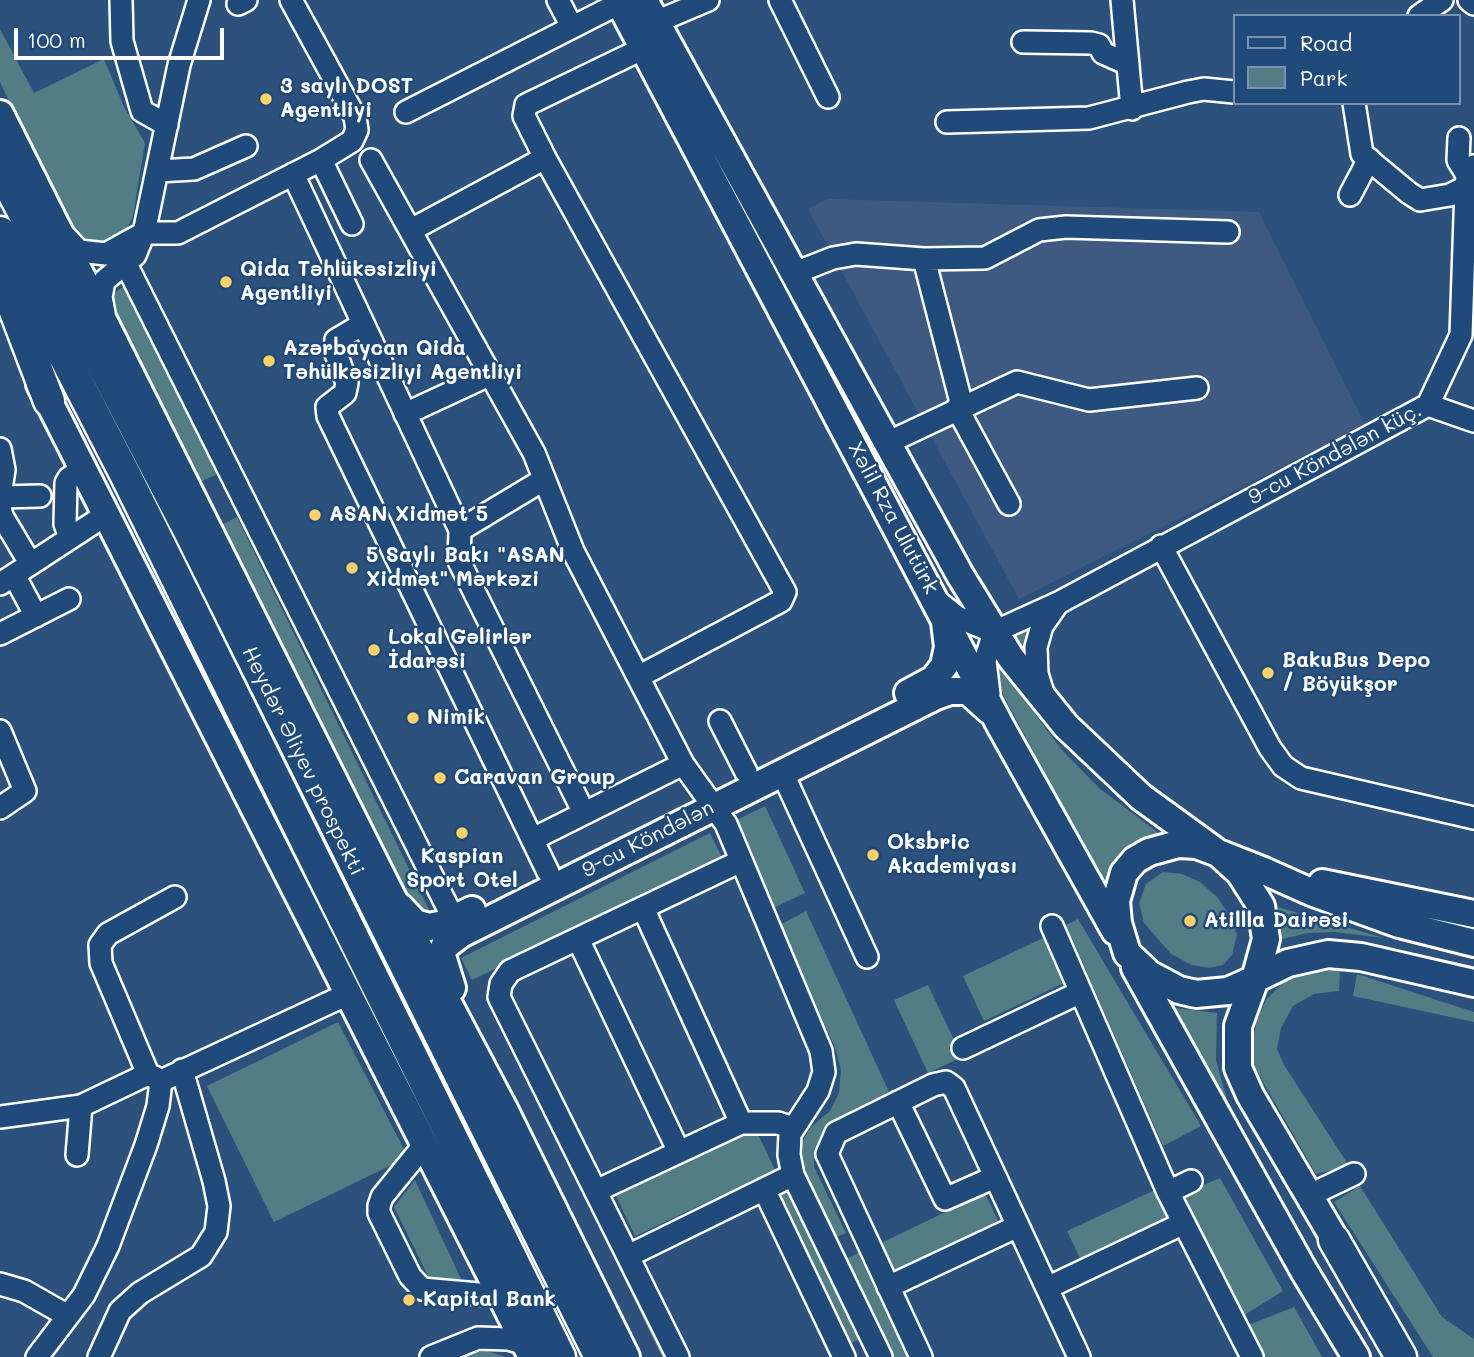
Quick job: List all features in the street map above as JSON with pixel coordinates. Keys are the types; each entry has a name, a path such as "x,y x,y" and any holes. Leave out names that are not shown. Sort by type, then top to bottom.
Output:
{"highway":[{"path":"0,129 43,254"},
{"name":"Heydər Əliyev prospekti","path":"0,168 195,543 600,1357"},
{"name":"Heydər Əliyev prospekti","path":"0,232 138,501 560,1357"},
{"path":"0,272 49,401"},
{"path":"1334,1240 1401,1357"}],"main road":[{"path":"634,6 643,48 672,77"},
{"path":"634,6 672,77"},
{"name":"Xəlil Rza Ulutürk","path":"672,77 792,274 994,632"},
{"name":"Xəlil Rza Ulutürk","path":"672,77 1002,727 1127,953"},
{"path":"0,114 392,897 503,1108 626,1357"},
{"path":"0,302 529,1351"},
{"name":"9-cu Köndələn","path":"392,897 408,918 422,927 457,927 708,800 746,772 934,679 944,666 948,647 945,623 937,601"},
{"path":"994,632 1050,709 1142,797 1218,853 1240,873 1261,906 1266,939 1238,1026 1238,1068 1250,1095 1334,1240 1416,1357"},
{"name":"9-cu Köndələn","path":"503,1108 443,964 444,947 457,927 548,872 708,800 782,772 950,691 961,689 975,695 1002,727"},
{"path":"1348,1357 1304,1271 1127,953 1118,923 1116,901 1124,873 1135,860 1163,846 1197,845 1374,915 1474,943"},
{"path":"1264,871 1474,914"},
{"path":"1127,953 1161,983 1196,994 1228,991 1288,963 1328,954 1388,964 1474,984"},
{"path":"1388,964 1474,996"},
{"path":"1304,1271 1356,1357"}],"street":[{"path":"121,0 122,41 142,111 167,125"},
{"path":"110,334 102,306 101,288 110,274 126,264 140,247 145,233 185,40 199,0"},
{"path":"55,225 73,246 96,254 117,251 145,233 178,233 321,160 352,141 357,130 355,117 290,0"},
{"path":"558,0 572,27"},
{"path":"405,112 572,27 634,6 708,0"},
{"path":"780,0 828,97"},
{"path":"1122,0 1132,109"},
{"path":"1422,14 1442,0"},
{"path":"1469,0 1474,4"},
{"path":"1023,42 1091,43 1099,45 1103,54 1128,64"},
{"path":"638,677 781,601 785,592 524,116 526,105 643,48"},
{"path":"947,122 1088,118 1196,91 1232,92"},
{"path":"1354,105 1358,143 1362,154 1420,200 1450,195 1469,176"},
{"name":"9-cu Köndələn küç.","path":"994,632 1060,602 1428,405 1469,314 1469,176 1458,160 1459,138"},
{"path":"158,171 194,169 246,146"},
{"path":"411,230 545,158"},
{"path":"1350,195 1369,159"},
{"path":"321,160 352,225"},
{"path":"371,160 534,453 573,551 683,764 726,824 821,1051 824,1072 818,1091 790,1135 789,1155 793,1175 878,1351 851,1357"},
{"path":"293,174 460,530 459,561 584,813"},
{"path":"792,274 833,258 856,254 924,259 985,258 1039,230 1066,227 1227,232"},
{"path":"924,259 960,407 1009,504"},
{"path":"126,264 457,927"},
{"path":"363,324 336,340 335,351 347,383 345,393 327,407 328,416 548,872"},
{"path":"405,414 489,375"},
{"path":"887,443 1017,382 1088,400 1198,388"},
{"path":"1428,405 1474,421"},
{"path":"0,449 4,470 0,496 40,496"},
{"path":"70,538 65,524 66,483 84,468"},
{"path":"460,530 543,480"},
{"path":"0,506 15,574 36,616"},
{"path":"15,574 107,514"},
{"path":"1161,547 1270,748 1283,766 1301,778 1474,818"},
{"path":"0,634 69,599"},
{"path":"937,601 957,617 994,632 985,672 1002,727"},
{"path":"1039,633 1060,602"},
{"path":"1022,619 1037,620 1037,674 1050,709"},
{"path":"720,721 746,772"},
{"path":"0,731 25,791 0,808"},
{"path":"533,839 683,764"},
{"path":"782,772 867,957"},
{"path":"678,1357 499,997 501,984 510,971 741,861"},
{"path":"37,1357 84,1295 108,1246 158,1106 154,1077 101,962 100,945 108,934 175,897"},
{"path":"643,908 741,1123"},
{"path":"1052,926 1168,1192 1252,1357"},
{"path":"578,939 679,1152"},
{"path":"963,1048 1081,992"},
{"path":"0,1117 81,1106 154,1077 182,1070 348,994"},
{"path":"99,1357 120,1311 140,1293 201,1255 216,1232 219,1206 214,1181 182,1070"},
{"path":"921,1357 827,1154 836,1133 933,1085 946,1082 954,1088 1079,1357"},
{"path":"898,1102 945,1199 995,1177"},
{"path":"77,1156 81,1106"},
{"path":"596,1192 741,1123 778,1123 793,1128"},
{"path":"425,1144 382,1197 379,1206 379,1213 410,1276 422,1289 500,1296"},
{"path":"1308,1196 1354,1174"},
{"path":"628,1256 793,1175"},
{"path":"1168,1192 1191,1181"},
{"path":"764,1189 844,1357"},
{"path":"1047,1288 1184,1223"},
{"path":"888,1287 1018,1226"},
{"path":"0,1284 24,1291 68,1316"},
{"path":"431,1357 478,1338 508,1339 529,1351"}],"shaded area":[{"path":"828,199 1259,212 1365,425 1019,599 808,209"}],"green space":[{"path":"0,29 34,93 104,59 124,107 145,143 133,216 124,236 105,244 89,245 72,234 0,82"},
{"path":"124,286 217,474 196,484 112,315 111,296"},
{"path":"237,517 432,916 413,916 218,527"},
{"path":"1030,626 1022,658 1010,636"},
{"path":"995,660 1062,750 1099,788 1160,834 1131,843 1116,857 1104,884 992,674"},
{"path":"765,806 805,893 771,909 731,823"},
{"path":"710,833 722,858 472,980 461,958"},
{"path":"1163,872 1182,874 1200,882 1217,897 1230,916 1237,935 1232,955 1223,965 1209,968 1192,965 1171,954 1144,923 1139,903 1146,884"},
{"path":"1278,907 1384,938 1335,932 1308,933 1282,939"},
{"path":"806,911 889,1092 843,1115 822,1137 815,1150 814,1167 846,1233 832,1239 799,1165 800,1146 810,1128 830,1111 839,1093 841,1070 835,1047 778,926"},
{"path":"1078,919 1201,1126 1163,1146 1066,925"},
{"path":"1043,938 1064,983 984,1021 963,976"},
{"path":"1328,967 1340,970 1339,991 1314,994 1293,1006 1281,1028 1277,1049 1284,1065 1349,1166 1316,1174 1255,1068 1251,1047 1257,1021 1266,1000 1284,981 1308,970"},
{"path":"1357,974 1474,1012 1474,1022 1353,996"},
{"path":"928,985 962,1057 928,1073 894,1000"},
{"path":"1175,1008 1217,1013 1216,1060 1231,1114"},
{"path":"338,1022 408,1157 274,1222 207,1086"},
{"path":"756,1130 775,1170 635,1236 616,1196"},
{"path":"1220,1178 1283,1291 1241,1317 1180,1195"},
{"path":"415,1180 461,1279 430,1280 394,1207"},
{"path":"1360,1186 1442,1317 1474,1339 1474,1357 1433,1357 1334,1202"},
{"path":"793,1188 864,1337 849,1344 778,1196"},
{"path":"1155,1190 1167,1217 1080,1258 1067,1231"},
{"path":"985,1193 998,1221 893,1272 879,1244"},
{"path":"597,1210 668,1357 662,1357 593,1214"},
{"path":"858,1253 907,1357 890,1357 844,1260"},
{"path":"1294,1307 1322,1357 1261,1357 1246,1326"},
{"path":"487,1351 506,1357 457,1357 468,1353"}],"place":[{"name":"3 saylı DOST Agentliyi","path":"266,99"},
{"name":"Qida Təhlükəsizliyi Agentliyi","path":"226,282"},
{"name":"Azərbaycan Qida Təhülkəsizliyi Agentliyi","path":"269,361"},
{"name":"ASAN Xidmət 5","path":"315,515"},
{"name":"5 Saylı Bakı \"ASAN Xidmət\" Mərkəzi","path":"352,568"},
{"name":"Lokal Gəlirlər İdarəsi","path":"374,650"},
{"name":"BakuBus Depo / Böyükşor","path":"1268,673"},
{"name":"Nimik","path":"413,718"},
{"name":"Caravan Group","path":"440,778"},
{"name":"Kaspian Sport Otel","path":"462,833"},
{"name":"Oksbric Akademiyası","path":"873,855"},
{"name":"Atillla Dairəsi","path":"1190,921"},
{"name":"Kapital Bank","path":"409,1300"}]}
